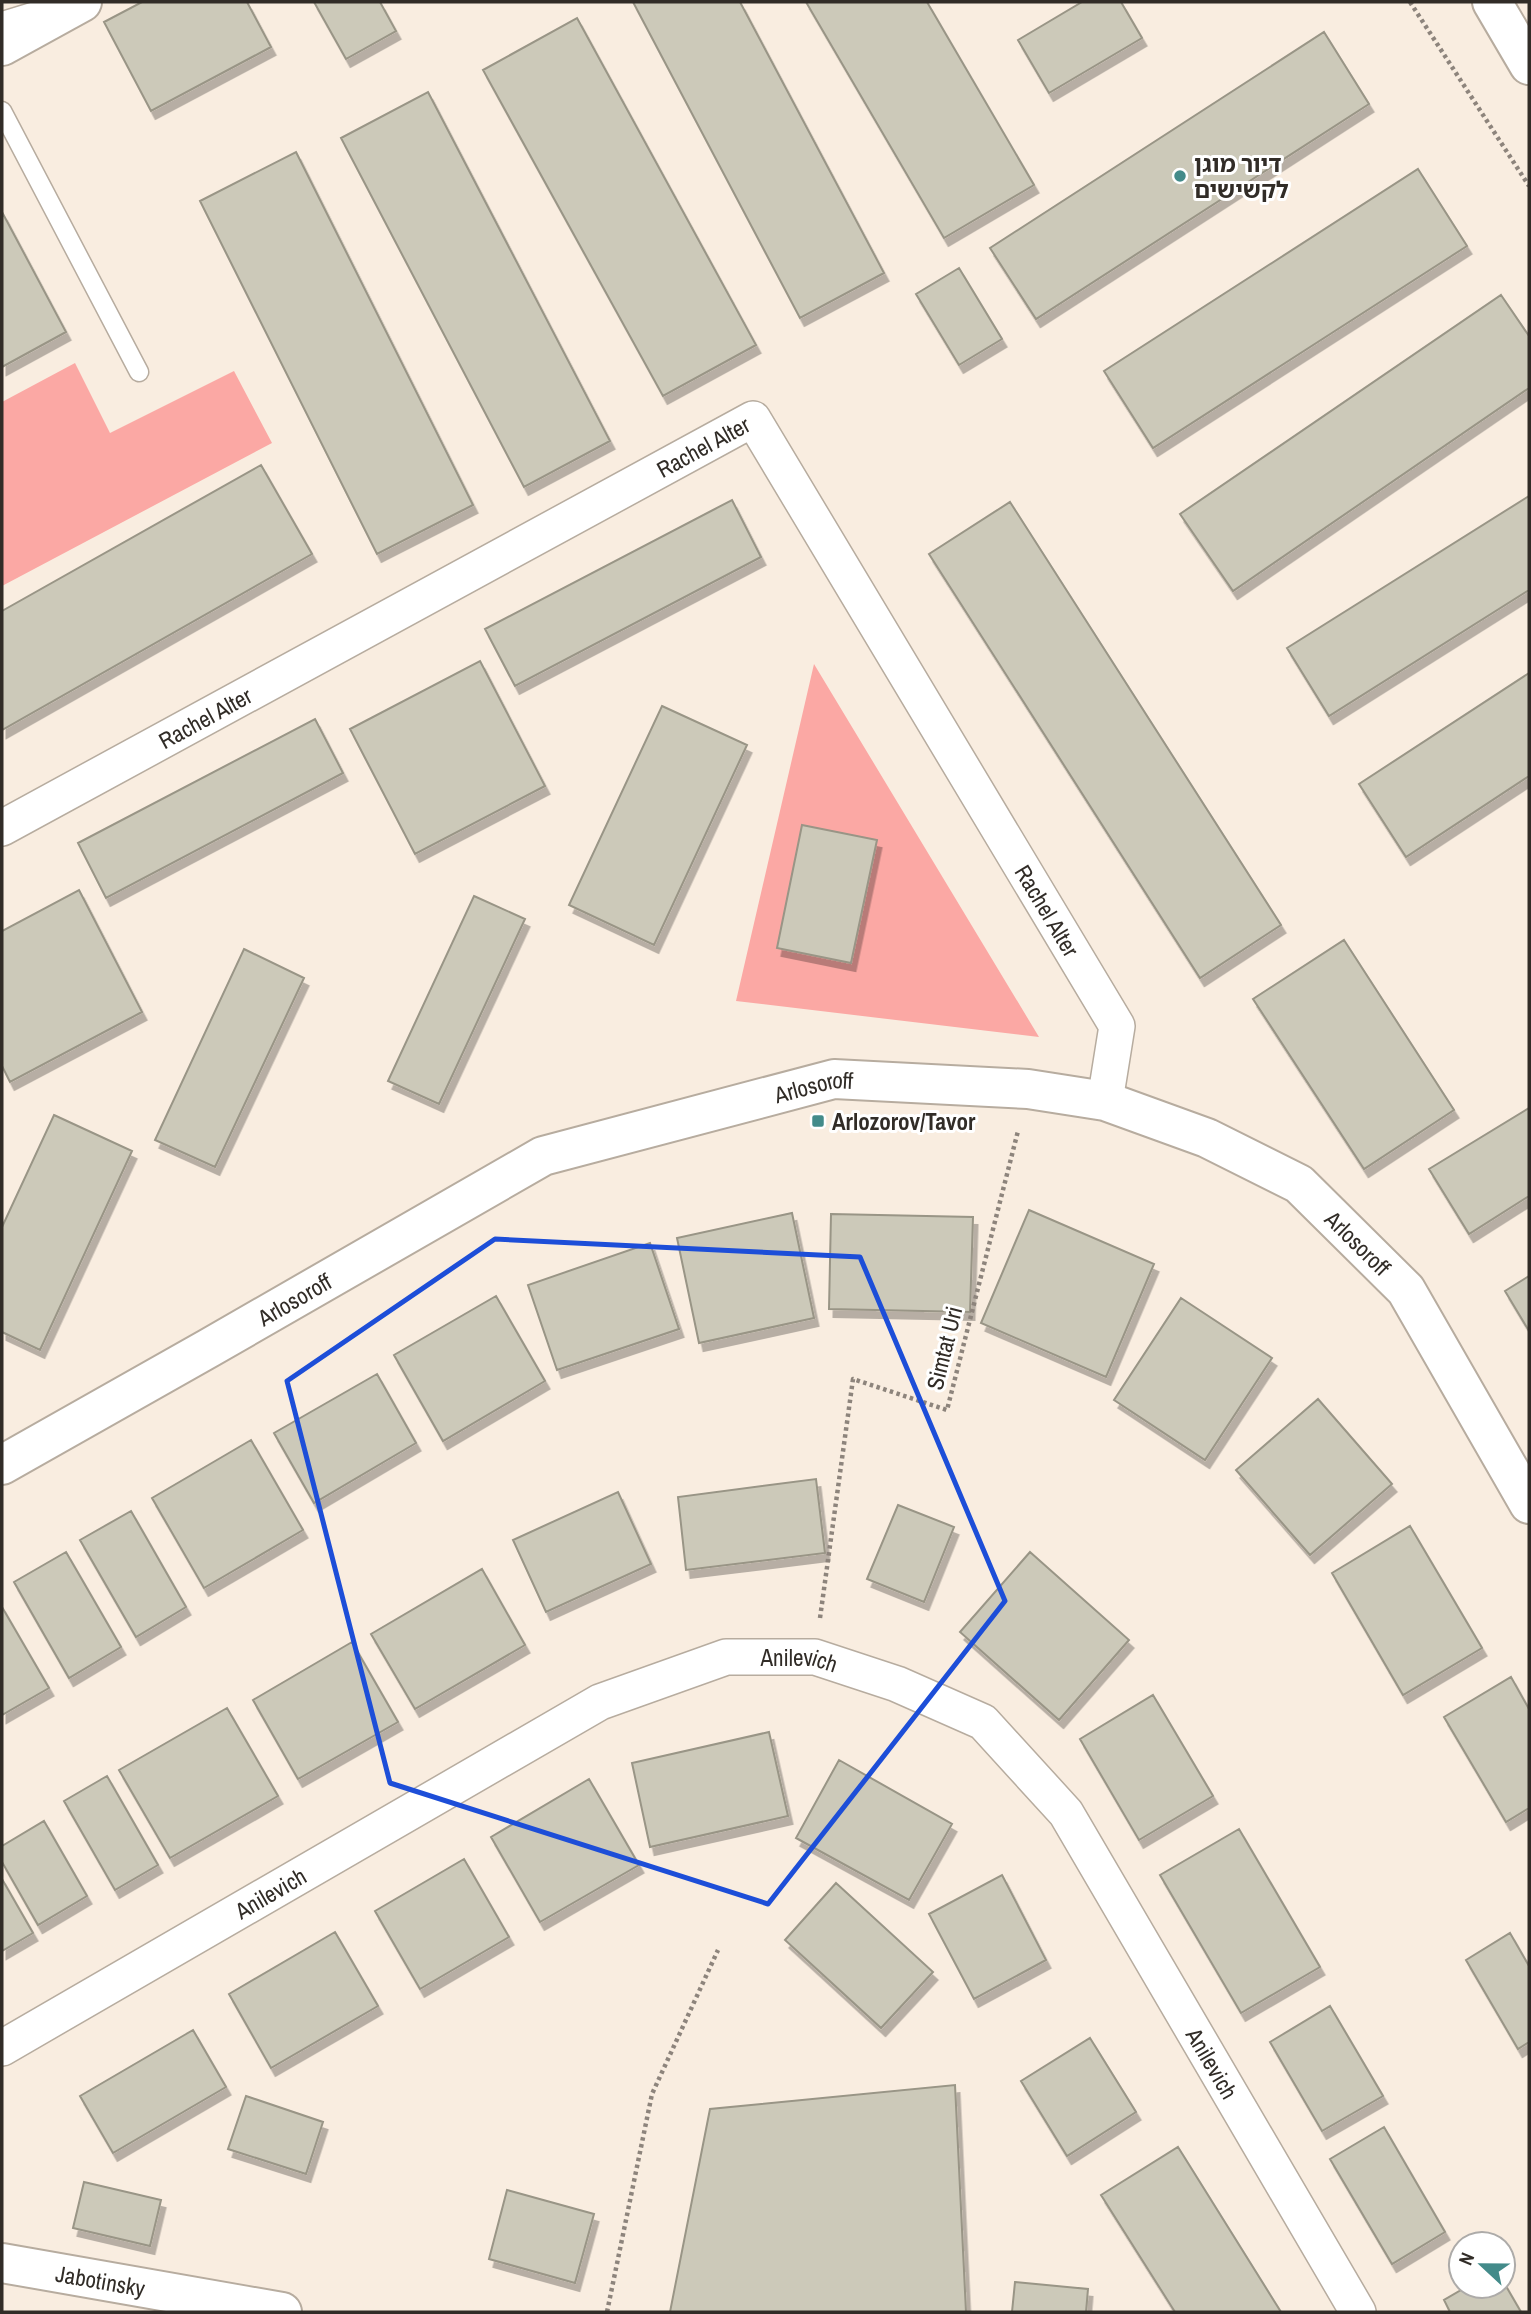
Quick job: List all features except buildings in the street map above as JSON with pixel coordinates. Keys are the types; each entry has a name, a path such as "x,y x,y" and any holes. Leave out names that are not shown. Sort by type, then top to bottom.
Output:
{"street":[{"path":"2,46 82,2"},
{"path":"1492,2 1529,65"},
{"name":"Rachel Alter","path":"2,828 752,419 1117,1026 1105,1101"},
{"name":"Arlosoroff","path":"2,1465 543,1156 834,1079 1028,1089 1105,1101 1206,1138 1299,1184 1406,1290 1529,1504"},
{"name":"Anilevich","path":"2,2048 600,1702 726,1657 815,1657 897,1684 983,1722 1066,1813 1358,2312"},
{"name":"Jabotinsky","path":"3,2260 182,2303 282,2312"}],"lane":[{"path":"2,21 66,2"},
{"path":"2,111 139,372"}],"path":[{"path":"1409,2 1529,186"},
{"name":"Simtat Uri","path":"815,1657 853,1379 947,1410 1028,1089"},
{"path":"607,2312 652,2094 718,1950"}],"highlighted area":[{"path":"495,1239 860,1257 1005,1601 768,1904 390,1783 287,1381"}],"shaded area":[{"path":"75,363 110,433 234,371 272,443 2,586 2,402"},
{"path":"814,664 1039,1037 736,1001"}],"place":[{"name":"דיור מוגן לקשישים","path":"1180,176"},
{"name":"Arlozorov/Tavor","path":"818,1121"}]}
